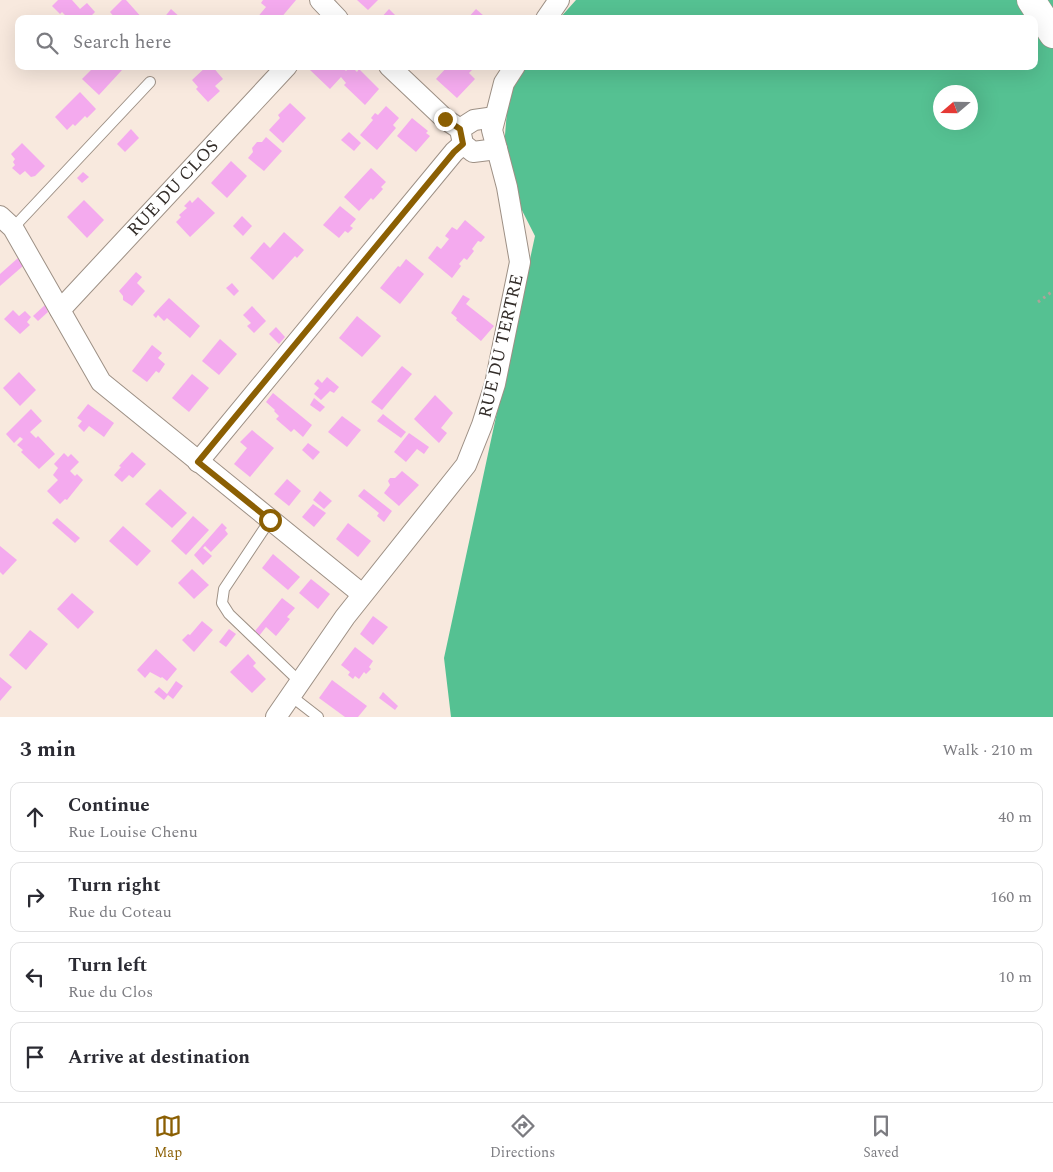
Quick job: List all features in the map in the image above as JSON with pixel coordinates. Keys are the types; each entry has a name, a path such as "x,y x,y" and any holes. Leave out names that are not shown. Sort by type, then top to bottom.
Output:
{"main road":[{"path":"1031,0 1053,34"}],"street":[{"path":"320,0 332,15"},
{"path":"549,15 559,0"},
{"name":"RUE DU CLOS","path":"60,310 283,70"},
{"path":"393,70 462,136 473,152 497,149"},
{"name":"RUE DU TERTRE","path":"276,717 362,594 466,465 482,425 495,384 520,262 507,187 492,130 504,83 512,70"},
{"path":"198,462 448,159 474,120 495,117"},
{"path":"6,222 60,310 101,382 362,594"}],"lane":[{"path":"6,222 150,82"},
{"path":"270,520 224,589 222,603 228,614 318,717"}],"path":[{"path":"1038,302 1053,291"}],"green space":[{"path":"576,0 1053,0 1053,717 451,717 444,658 535,236 502,171 510,75 514,70 1038,70 1038,15 563,15"}],"building":[{"path":"58,0 72,0 80,9 87,3 95,12 92,15 65,15 62,12 60,14 52,6"},
{"path":"122,0 126,0 139,15 113,15 110,12"},
{"path":"263,0 296,0 283,15 259,15 266,7 261,3"},
{"path":"357,0 378,0 368,10"},
{"path":"171,9 178,15 166,15"},
{"path":"389,9 395,15 384,15"},
{"path":"476,9 483,15 471,15"},
{"path":"91,70 122,70 99,95 82,79"},
{"path":"203,70 215,70 223,79 215,86 220,91 208,102 196,89 198,87 192,80"},
{"path":"310,70 355,70 357,72 360,70 379,89 365,105 344,85 346,83 341,77 330,89"},
{"path":"444,70 472,70 469,73 475,79 457,98 436,79"},
{"path":"80,92 96,109 87,118 85,116 75,126 73,124 67,130 55,117"},
{"path":"290,103 306,118 283,143 269,130 280,118 278,115"},
{"path":"386,106 399,118 393,125 396,128 377,150 360,135 373,120 371,118 375,113 378,115"},
{"path":"412,118 428,131 426,133 430,136 416,152 397,136"},
{"path":"131,129 139,138 125,152 117,144"},
{"path":"349,132 361,143 354,151 341,140"},
{"path":"266,137 282,151 264,171 248,158 257,142 262,142"},
{"path":"22,143 45,166 35,176 31,177 25,171 20,175 12,168 15,165 13,162 15,159 11,154"},
{"path":"231,161 247,176 227,198 211,183"},
{"path":"371,168 386,182 381,187 383,189 373,200 371,198 359,211 344,197"},
{"path":"83,172 89,177 82,183 77,178"},
{"path":"198,197 215,213 190,237 176,222 181,217 179,215 187,208 184,206 190,200 192,203"},
{"path":"84,200 104,220 87,238 67,217"},
{"path":"340,206 356,219 350,226 353,228 348,233 345,231 339,238 323,225"},
{"path":"242,216 252,226 243,236 233,226"},
{"path":"465,220 485,237 481,242 478,241 472,249 474,251 467,260 464,258 459,264 461,266 452,278 428,258 437,246 441,249 449,239 445,236 452,227 457,230"},
{"path":"284,232 304,250 297,258 295,256 273,280 250,258 264,242 270,248"},
{"path":"18,258 23,266 0,286 0,274"},
{"path":"406,259 424,274 400,304 380,288"},
{"path":"136,272 142,277 137,283 145,291 132,306 123,300 123,296 119,291"},
{"path":"232,283 239,291 234,296 226,288"},
{"path":"463,295 470,299 466,304 494,326 481,341 456,320 457,318 451,313"},
{"path":"169,298 200,326 190,338 167,318 164,321 158,315 156,318 153,315"},
{"path":"45,305 48,312 38,321 33,316"},
{"path":"252,306 266,321 254,333 247,326 251,323 243,315"},
{"path":"13,310 19,316 25,311 31,317 27,322 30,325 20,334 4,319"},
{"path":"357,316 381,336 362,357 339,338"},
{"path":"276,327 285,337 279,344 269,334"},
{"path":"220,339 237,354 219,375 202,361"},
{"path":"152,345 162,353 158,358 165,364 159,373 156,371 147,382 132,371"},
{"path":"402,366 412,374 382,410 371,402"},
{"path":"19,372 36,390 20,406 3,388"},
{"path":"192,374 209,388 189,412 172,398"},
{"path":"327,377 339,387 334,393 330,391 321,400 314,394 319,388 314,384 318,379 322,383"},
{"path":"273,393 312,425 303,437 294,429 291,432 276,419 279,416 266,402"},
{"path":"435,395 453,413 441,428 447,433 439,443 414,419"},
{"path":"314,398 325,407 320,412 310,405"},
{"path":"88,404 114,423 104,437 89,426 84,432 78,426 82,421 77,418"},
{"path":"31,409 42,421 30,432 36,438 38,436 55,454 39,469 21,452 23,450 17,445 23,439 20,437 14,443 6,434"},
{"path":"383,414 406,432 401,438 377,421"},
{"path":"342,416 361,430 347,447 328,432"},
{"path":"252,430 274,448 250,477 234,464 247,448 240,442"},
{"path":"409,433 429,447 424,454 417,449 406,462 394,452"},
{"path":"308,443 320,452 313,460 302,450"},
{"path":"132,452 146,464 133,478 129,475 122,482 114,475 121,467 119,466"},
{"path":"64,453 68,457 71,454 79,462 70,471 75,476 77,474 83,480 67,500 65,499 60,504 47,491 58,480 53,475 58,468 54,464"},
{"path":"402,471 419,485 399,506 384,493 390,485 388,481 390,478 395,478"},
{"path":"287,479 301,491 289,506 274,494"},
{"path":"160,489 187,513 172,528 145,504"},
{"path":"364,489 392,511 384,522 377,516 379,513 358,496"},
{"path":"320,491 332,501 324,509 313,500"},
{"path":"313,504 326,513 314,527 302,517"},
{"path":"193,516 209,530 186,555 171,541"},
{"path":"57,518 80,538 75,543 52,523"},
{"path":"222,523 227,528 225,530 228,534 211,552 205,546 203,548 212,556 203,565 194,555"},
{"path":"348,523 371,541 358,557 336,539"},
{"path":"123,526 151,551 137,566 109,541"},
{"path":"0,546 17,560 3,575 0,572"},
{"path":"273,554 300,577 288,590 262,568"},
{"path":"192,569 209,585 194,599 178,583"},
{"path":"311,579 330,594 318,609 299,593"},
{"path":"72,593 94,612 78,629 57,609"},
{"path":"282,598 295,608 287,617 290,619 276,636 266,627 259,636 255,631"},
{"path":"373,616 388,627 373,645 360,634"},
{"path":"202,621 213,630 194,652 182,640 188,634 190,635"},
{"path":"229,629 236,634 226,647 219,642"},
{"path":"30,630 48,644 26,670 9,655"},
{"path":"355,647 373,661 369,667 371,669 366,674 364,672 359,679 355,676 353,679 348,675 350,672 341,665"},
{"path":"156,649 177,669 167,681 150,672 145,678 137,670"},
{"path":"248,654 256,663 253,666 266,679 252,693 230,672"},
{"path":"0,677 12,687 0,701"},
{"path":"332,680 367,706 358,717 345,717 319,698"},
{"path":"176,681 183,686 173,699 168,695 164,700 154,692 159,687 167,694"},
{"path":"383,692 398,706 395,710 379,698"}],"route":[{"path":"270,520 198,462 454,152 463,144 460,129 445,119"}]}
